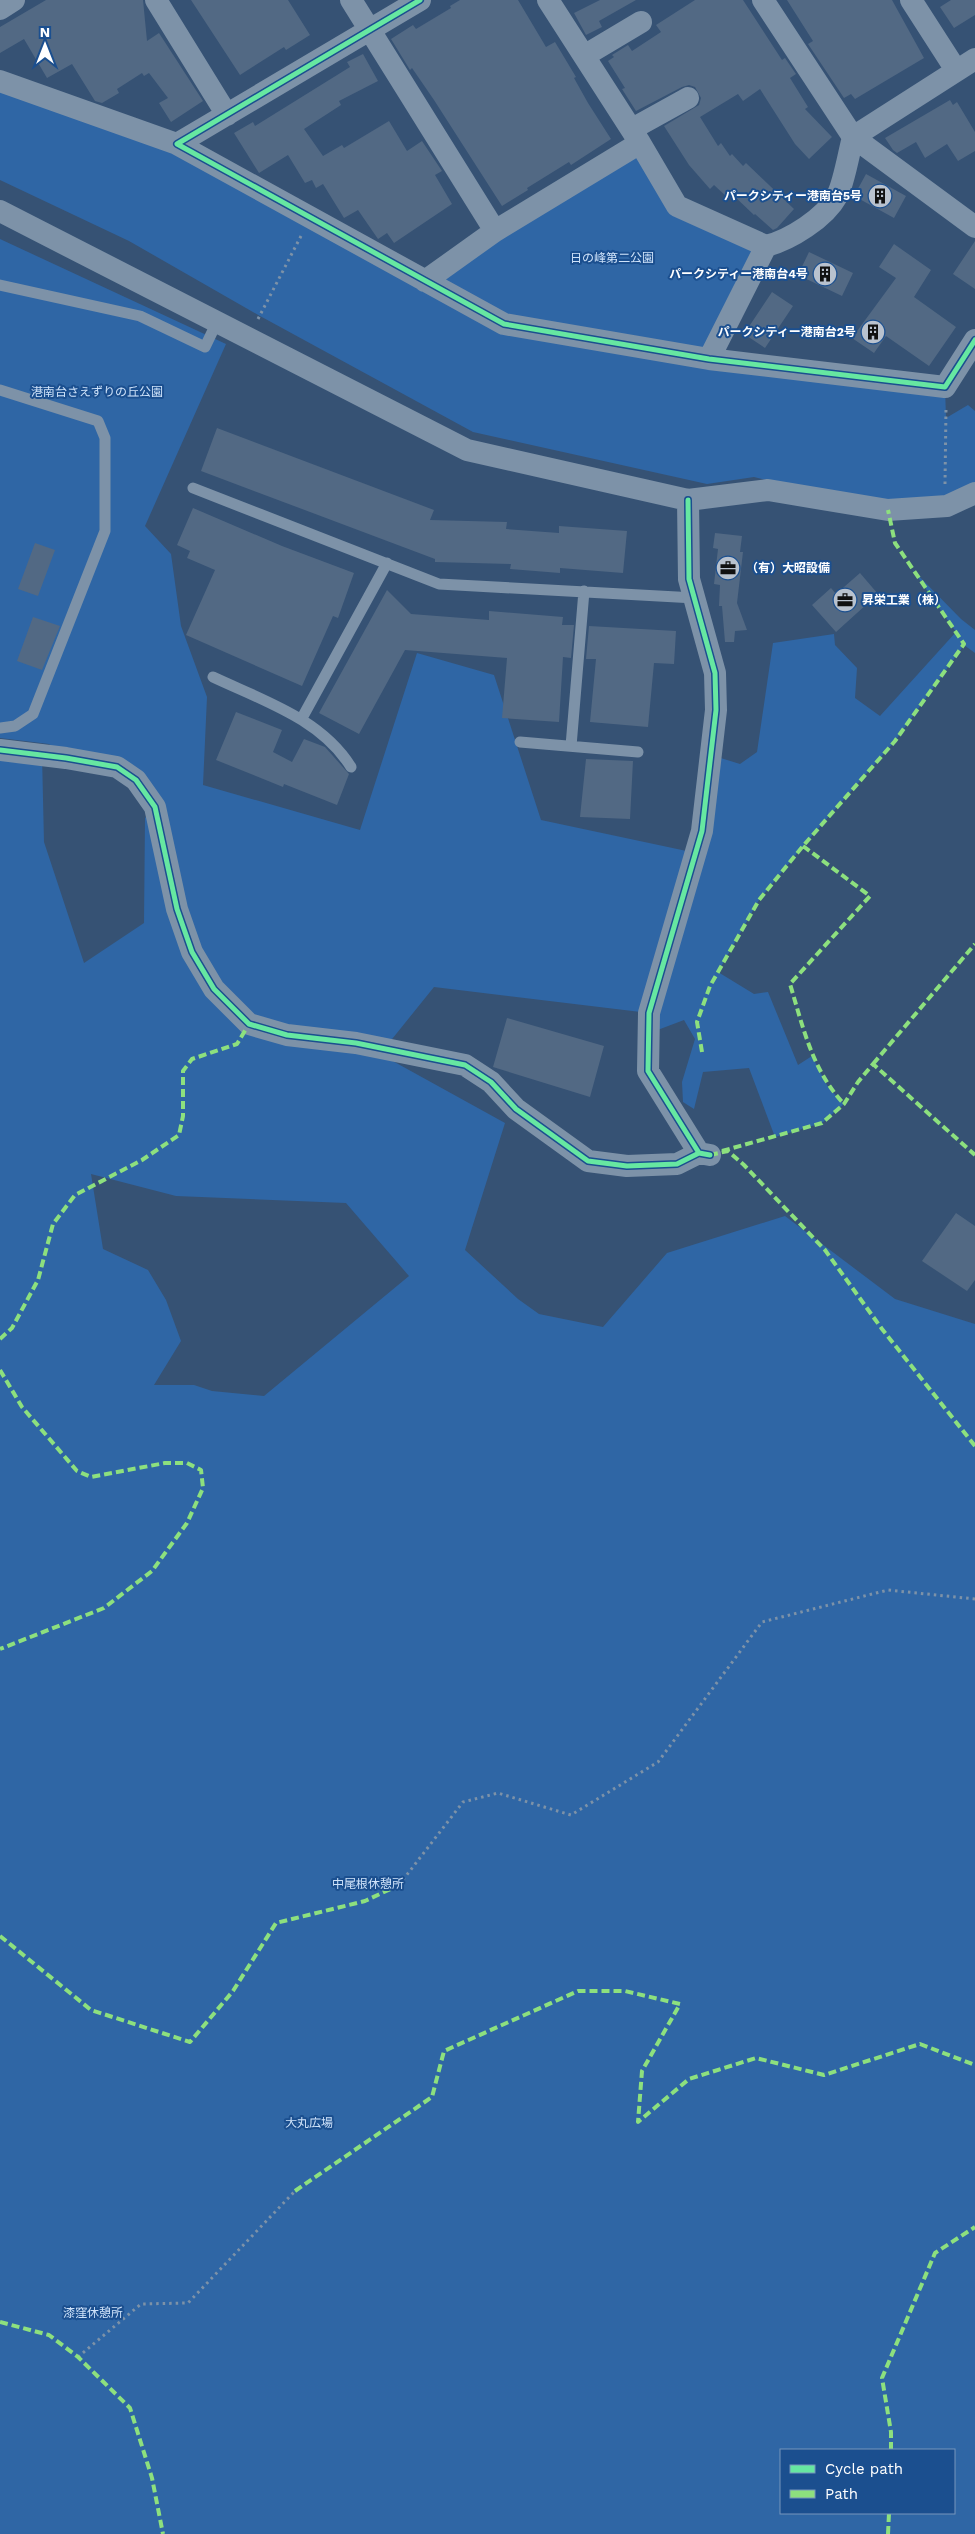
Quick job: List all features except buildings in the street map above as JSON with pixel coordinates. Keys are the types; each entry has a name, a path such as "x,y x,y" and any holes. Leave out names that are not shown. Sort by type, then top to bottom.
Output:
{"street":[{"path":"0,8 14,0"},
{"path":"156,0 227,115"},
{"path":"351,0 495,231"},
{"path":"177,144 420,0"},
{"path":"548,0 636,136 677,206 766,246 778,243 814,221 837,196 853,136 975,59"},
{"path":"763,0 853,136 975,227"},
{"path":"911,0 956,70"},
{"path":"584,56 641,22"},
{"path":"0,80 177,144 504,324 709,359 945,387 975,340"},
{"path":"425,281 688,98"},
{"path":"0,211 467,450 688,500 768,490 888,510 946,506 975,493"},
{"path":"709,359 766,246"},
{"path":"0,750 117,767 136,780 155,807 177,909 192,952 214,989 249,1024 287,1035 356,1043 464,1065 491,1082 516,1109 588,1161 627,1166 677,1164 705,1154 648,1071 647,1034 649,1013 702,831 716,710 715,673 690,579 688,500"}],"lane":[{"path":"0,285 140,316 206,347 217,322"},
{"path":"0,390 98,421 105,438 105,531 33,714 15,726 0,728"},
{"path":"193,488 439,584 694,598"},
{"path":"302,718 387,563"},
{"path":"571,746 584,591"},
{"path":"213,677 302,718 340,749 351,767"},
{"path":"520,742 638,752"}],"path":[{"path":"248,338 311,218"},
{"path":"945,486 946,399"},
{"path":"399,1885 463,1802 498,1793 571,1815 658,1762 762,1622 888,1590 975,1599"},
{"path":"78,2357 141,2304 188,2303 295,2191"}],"green space":[{"name":"日の峰第二公園","path":"0,81 177,144 425,281 640,143 677,206 766,246 709,358 945,387 946,418 968,405 975,411 975,493 888,510 754,477 707,484 473,432 260,316 129,241 0,180"},
{"path":"0,239 226,344 145,526 171,554 181,626 207,697 203,785 360,830 417,653 494,675 541,820 696,853 711,755 740,764 757,752 773,643 834,634 835,645 857,668 855,698 880,716 956,632 912,569 961,619 975,630 975,653 964,645 895,741 803,846 759,900 718,972 754,994 768,992 798,1065 812,1056 828,1087 844,1104 822,1123 775,1137 749,1068 703,1072 694,1109 683,1102 682,1082 695,1039 684,1020 647,1034 649,1013 434,987 380,1054 505,1123 465,1250 518,1299 539,1314 603,1327 667,1253 785,1216 895,1299 975,1324 975,2534 0,2534 0,750 42,755 44,842 84,963 144,923 145,818 155,807 136,780 66,758 49,744 0,738","holes":["91,1174 176,1196 346,1203 409,1276 264,1396 212,1391 194,1385 154,1385 181,1341 166,1300 148,1270 103,1249"]}],"marked path":[{"path":"702,1052 697,1022 710,986 759,900 803,846 895,741 964,644 895,543 888,510"},
{"path":"803,846 870,896 790,984 804,1032 816,1062 833,1091 844,1104"},
{"path":"873,1064 975,944"},
{"path":"0,1339 12,1328 38,1280 53,1224 75,1195 142,1160 179,1135 183,1116 183,1071 192,1059 237,1044 249,1024"},
{"path":"722,1151 822,1123 844,1104 858,1082 873,1064 975,1155"},
{"path":"710,1155 728,1151 744,1165 825,1250 882,1329 975,1446"},
{"path":"0,1370 22,1407 77,1471 91,1477 165,1463 187,1463 201,1470 203,1488 187,1523 152,1571 104,1608 0,1649"},
{"path":"0,1936 91,2010 190,2042 233,1991 276,1923 365,1901 399,1885"},
{"path":"295,2191 432,2097 444,2051 578,1991 625,1991 680,2004 642,2071 638,2122 689,2079 756,2058 824,2075 920,2044 975,2065"},
{"path":"891,2449 891,2432 882,2378 935,2253 975,2227"},
{"path":"0,2322 49,2335 78,2357 130,2408 152,2478 163,2534"},
{"path":"888,2534 889,2514"}],"cycle path":[{"path":"420,0 177,144 504,324 709,359 945,387 975,340"},
{"path":"688,500 689,579 715,673 716,710 702,831 649,1013 648,1071 699,1153"},
{"path":"0,750 66,758 117,767 136,780 155,807 177,909 192,952 214,989 249,1024 287,1035 356,1043 465,1065 491,1082 516,1109 588,1161 627,1166 677,1164 699,1153 710,1155"}],"place":[{"name":"パークシティー港南台5号","path":"880,196"},
{"name":"パークシティー港南台4号","path":"825,274"},
{"name":"パークシティー港南台2号","path":"873,332"},
{"name":"（有）大昭設備","path":"728,568"},
{"name":"昇栄工業（株）","path":"845,600"}],"park label":[{"name":"港南台さえずりの丘公園","path":"97,392"},
{"name":"中尾根休憩所","path":"368,1884"},
{"name":"大丸広場","path":"309,2123"},
{"name":"漆窪休憩所","path":"93,2313"}]}
